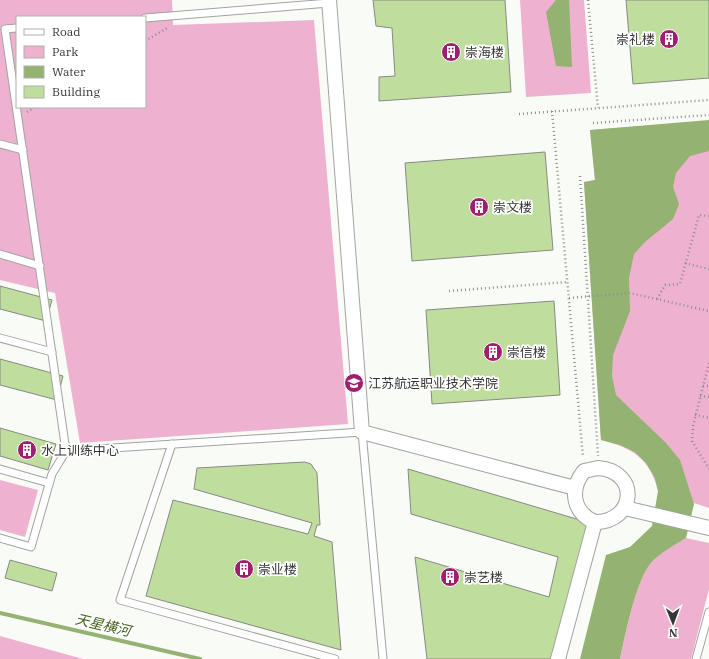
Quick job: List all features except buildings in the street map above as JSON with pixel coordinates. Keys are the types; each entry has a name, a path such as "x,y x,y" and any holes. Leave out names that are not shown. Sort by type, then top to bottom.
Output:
{"street":[{"path":"329,1 338,127 354,299 362,432 575,488"},
{"path":"605,468 621,476 628,492 628,500 625,508 613,520 595,522 581,514 575,502 575,488 584,471 605,468"},
{"path":"625,508 709,528"},
{"path":"558,659 595,522"}],"lane":[{"path":"146,18 329,1"},
{"path":"16,28 5,29 16,103"},
{"path":"0,538 31,547 52,474 66,451 17,108"},
{"path":"0,144 23,150"},
{"path":"0,254 40,266"},
{"path":"0,338 52,352"},
{"path":"66,451 362,432 383,659"},
{"path":"172,444 120,600 335,659"},
{"path":"0,469 49,483"},
{"path":"696,659 709,612"}],"path":[{"path":"588,0 598,108"},
{"path":"146,40 179,20 178,15"},
{"path":"519,114 709,100"},
{"path":"552,111 584,471"},
{"path":"593,123 709,115"},
{"path":"580,176 598,457"},
{"path":"657,298 665,285 680,284 699,215 709,216"},
{"path":"685,263 709,269"},
{"path":"449,291 567,282"},
{"path":"569,298 630,293 709,311"},
{"path":"709,363 695,415 692,441 709,469"},
{"path":"703,386 709,386"},
{"path":"700,396 709,397"},
{"path":"695,415 709,418"}],"green space":[{"path":"0,0 172,0 173,25 314,20 348,424 80,443 55,293 0,280"},
{"path":"520,0 584,0 591,93 526,97"},
{"path":"709,121 709,508 658,491 655,480 645,462 631,451 601,440 584,182 595,180 590,130"},
{"path":"0,480 38,490 25,537 0,530"},
{"path":"686,538 709,543 709,589 691,659 620,659 636,595 646,571 658,556"},
{"path":"0,636 83,659 0,659"}],"water":[{"path":"556,0 569,0 572,67 556,66 546,12"},
{"path":"709,120 709,151 690,156 676,173 673,187 679,204 673,219 645,242 634,254 629,278 630,311 613,355 612,376 616,395 666,443 680,460 694,504 686,538 658,556 646,571 636,595 620,659 580,659 606,555 630,547 652,526 658,491 655,478 646,463 635,452 620,445 601,440 584,182 595,180 590,130"}],"waterway":[{"name":"天星横河","path":"0,613 200,659"}],"place":[{"name":"崇礼楼","path":"669,39"},
{"name":"崇海楼","path":"451,52"},
{"name":"崇文楼","path":"479,207"},
{"name":"崇信楼","path":"493,352"},
{"name":"江苏航运职业技术学院","path":"354,383"},
{"name":"水上训练中心","path":"27,450"},
{"name":"崇业楼","path":"244,569"},
{"name":"崇艺楼","path":"450,577"}]}
